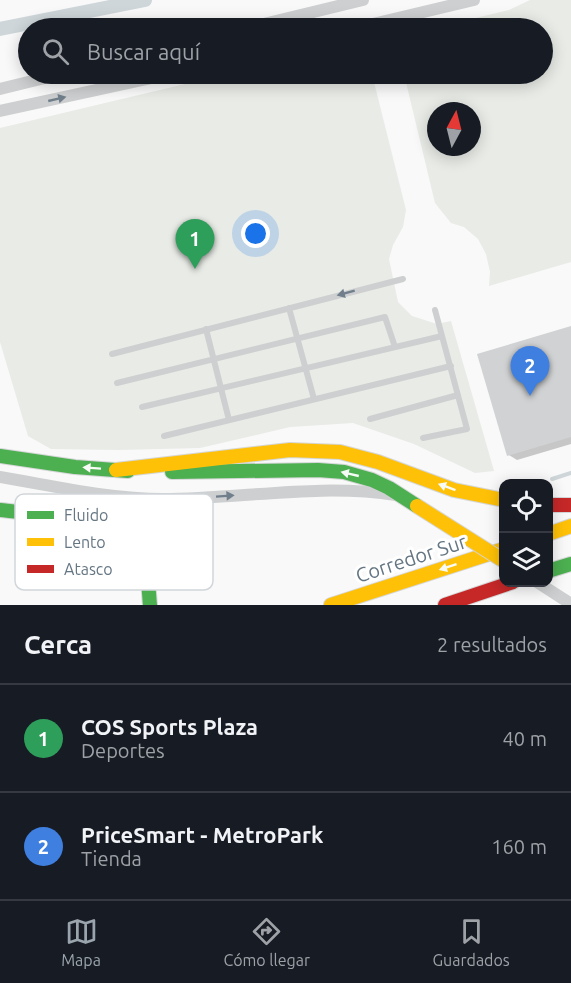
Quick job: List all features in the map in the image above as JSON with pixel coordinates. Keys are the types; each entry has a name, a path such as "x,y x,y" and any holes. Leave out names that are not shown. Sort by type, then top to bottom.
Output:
{"main road":[{"path":"116,470 290,450 340,452 378,462 454,490 499,499"},
{"path":"0,456 75,467 116,470 344,472 372,480 403,496 499,558"},
{"path":"553,505 571,505"},
{"path":"0,510 15,512"},
{"path":"552,533 571,526"},
{"name":"Corredor Sur","path":"331,605 499,551"},
{"path":"553,570 571,564"},
{"path":"553,578 571,575"},
{"path":"445,605 499,587"},
{"path":"494,589 504,587"},
{"path":"149,590 150,605"}],"street":[{"path":"288,18 363,0"},
{"path":"398,18 474,0"},
{"path":"0,89 19,84"},
{"path":"0,94 22,84"},
{"path":"0,111 124,84"},
{"path":"0,477 111,494"},
{"path":"213,497 317,490 365,491 403,496"},
{"path":"545,587 571,604"}],"lane":[{"path":"112,354 403,279"},
{"path":"289,308 314,399"},
{"path":"423,438 467,429 435,310"},
{"path":"117,383 385,317 394,347"},
{"path":"206,329 229,420"},
{"path":"142,408 442,336"},
{"path":"164,436 451,366"},
{"path":"370,419 458,395"}],"shaded area":[{"path":"530,0 571,0 571,262 489,286 490,272 486,254 478,239 464,227 451,223 435,203 406,84 553,84 553,18 476,18 509,10"},
{"path":"185,84 374,84 406,210 403,227 393,245 389,259 398,302 412,316 437,324 451,321 494,471 475,473 414,444 353,423 290,427 200,448 51,449 28,436 0,342 0,128"}],"building":[{"path":"571,326 571,437 507,456 477,354"}],"waterway":[{"path":"55,18 145,0"},
{"path":"0,29 18,25"},
{"path":"552,479 571,473"}],"traffic: fast":[{"path":"0,456 75,467 128,471"},
{"path":"172,472 318,470 344,472 372,480 417,506"},
{"path":"0,510 15,512"},
{"path":"553,569 571,564"},
{"path":"148,590 150,605"}],"traffic: slow":[{"path":"116,470 290,450 340,452 378,462 454,490 499,499"},
{"path":"417,506 499,558"},
{"path":"551,533 571,526"},
{"path":"331,605 499,551"}],"traffic: jam":[{"path":"553,505 571,505"},
{"path":"445,605 499,587"}],"place":[{"name":"COS Sports Plaza","path":"195,269"},
{"name":"PriceSmart - MetroPark","path":"530,396"}]}
